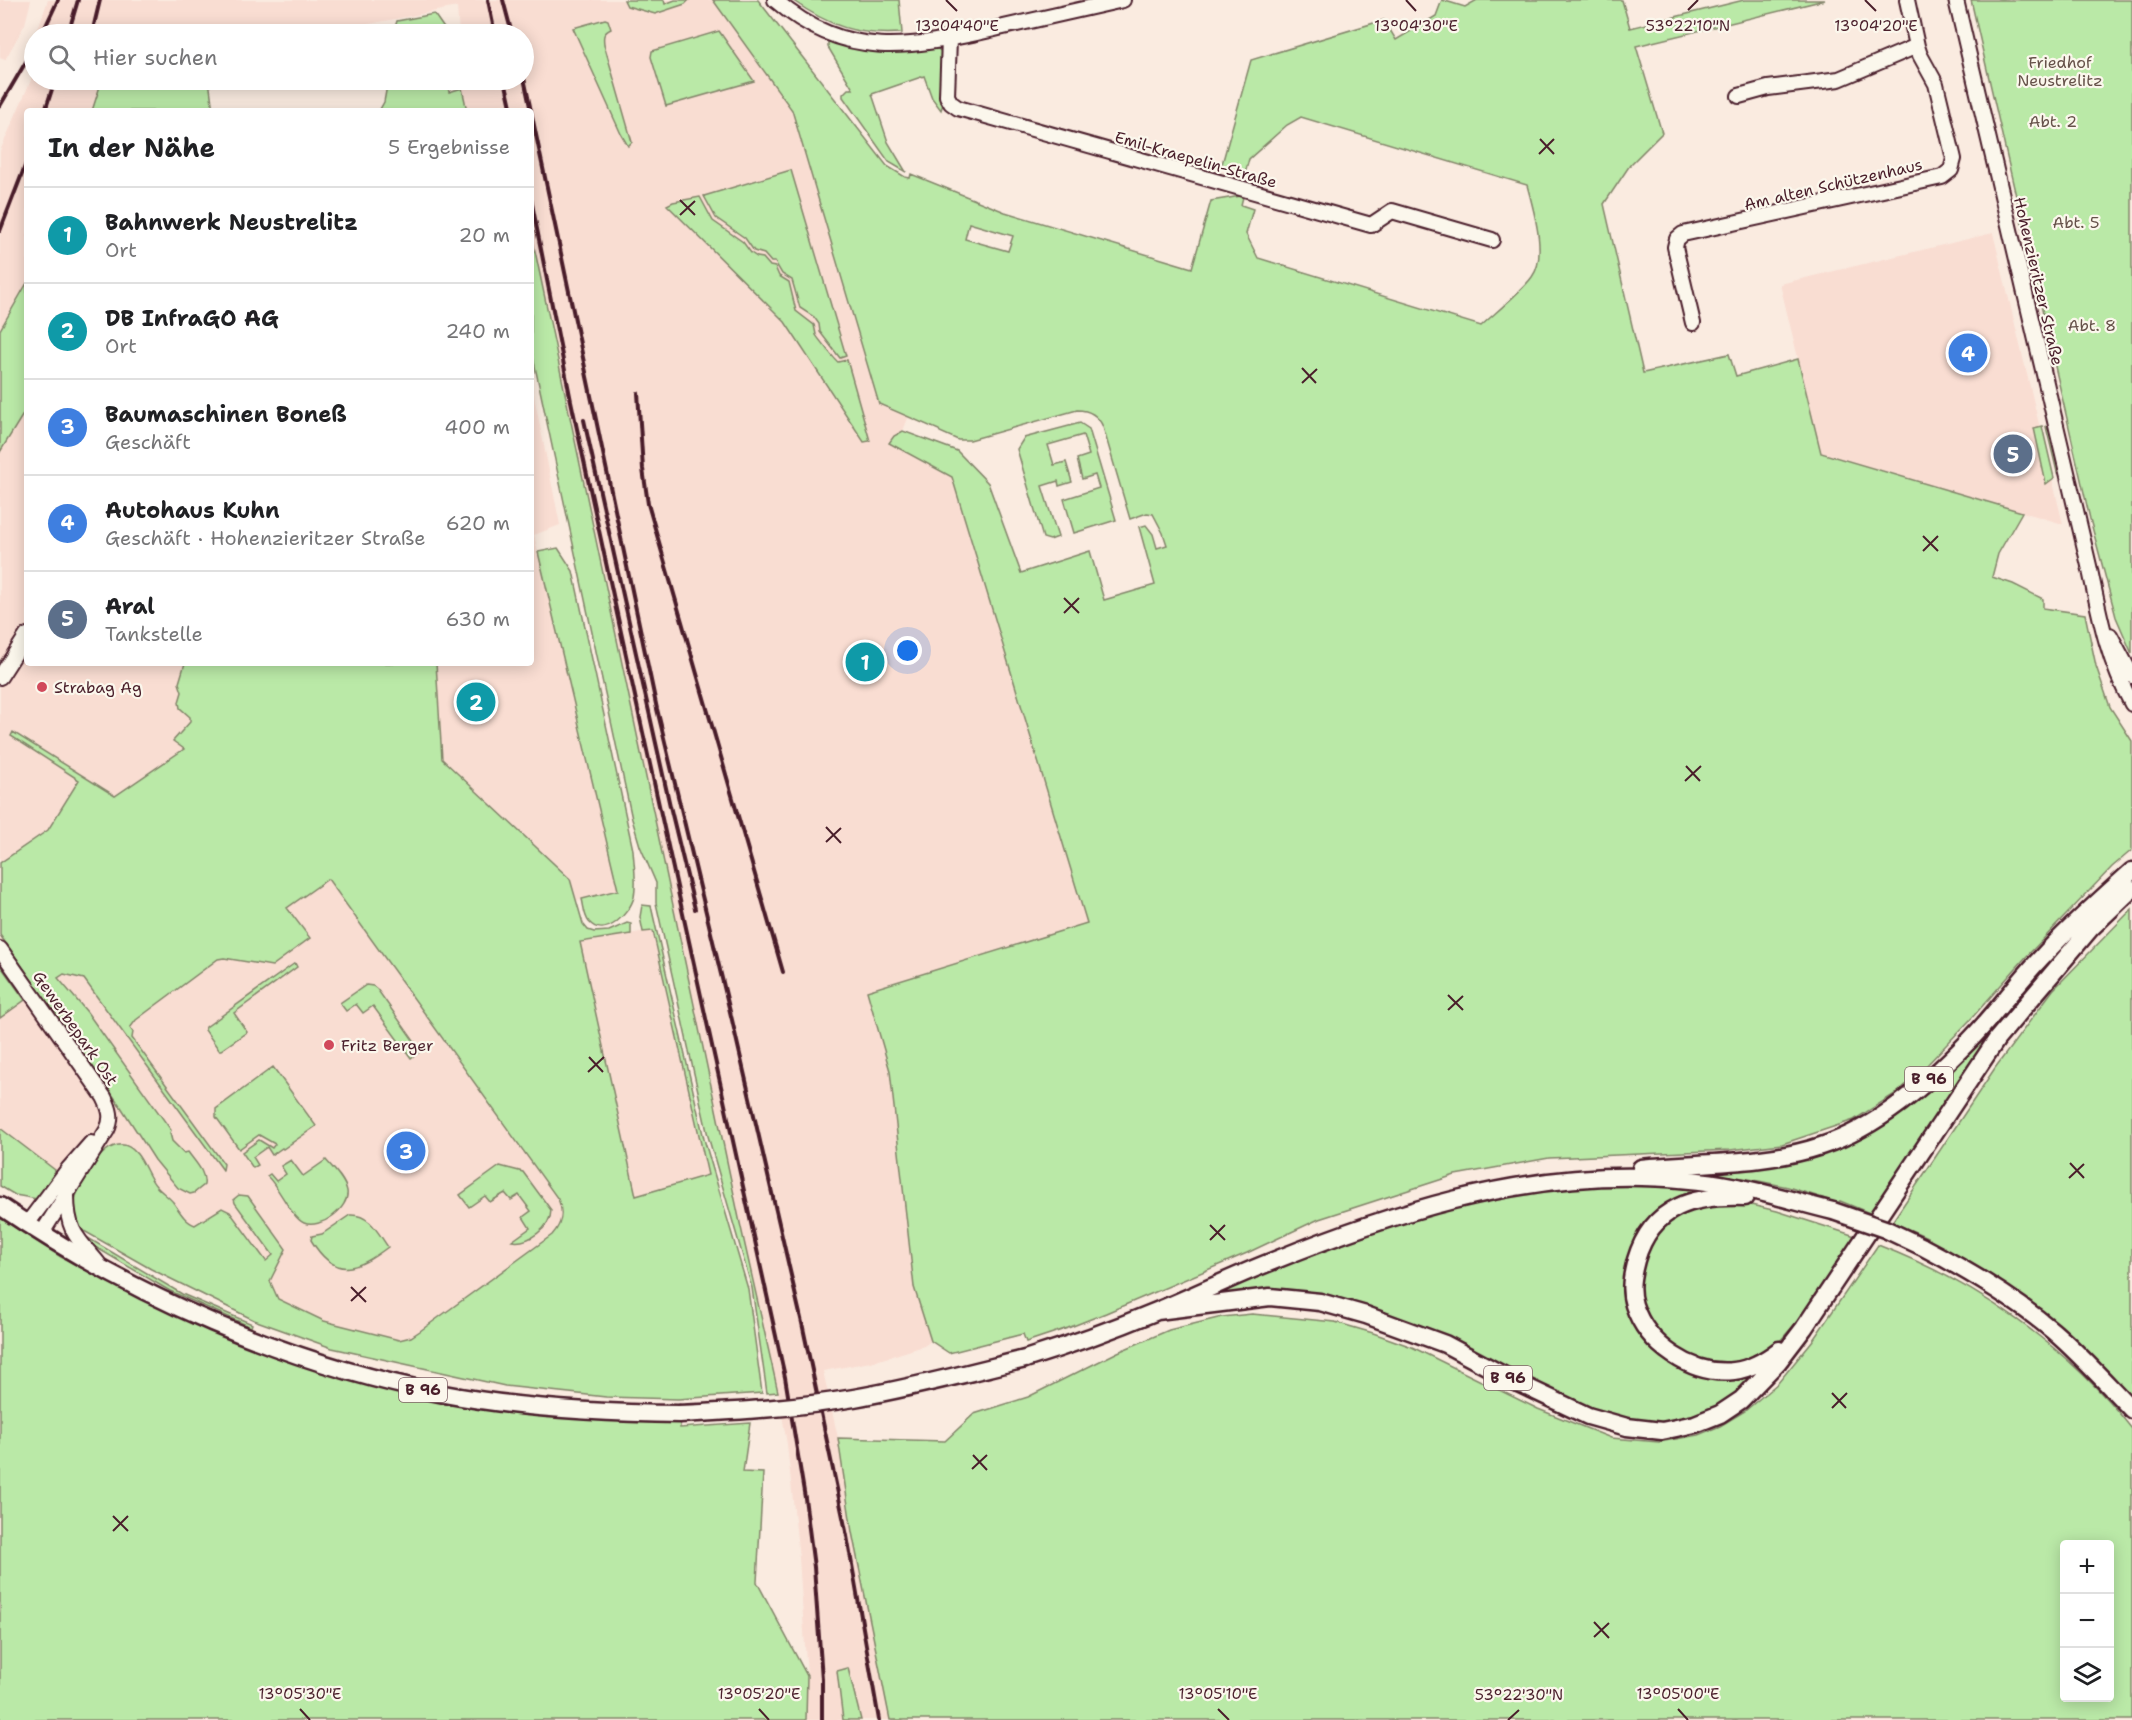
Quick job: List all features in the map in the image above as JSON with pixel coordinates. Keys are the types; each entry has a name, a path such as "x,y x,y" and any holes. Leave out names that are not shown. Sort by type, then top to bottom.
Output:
{"main road":[{"name":"B 96","path":"1587,1179 1642,1168 1782,1156 1822,1146 1864,1126 1914,1093 1969,1041 2040,958 2132,871"},
{"name":"B 96","path":"1997,1039 2090,928 2132,889"},
{"name":"B 96","path":"1157,1311 1270,1297 1320,1302 1366,1315 1445,1344 1518,1383 1588,1416 1627,1426 1662,1431 1695,1424 1719,1414 1741,1400 1778,1362 1804,1328 2013,1012 2092,909"},
{"name":"B 96","path":"0,1206 101,1268 180,1307 250,1337 339,1367 447,1395 531,1407 609,1413 679,1414 774,1409 852,1398 913,1387 1025,1359 1069,1345 1157,1311 1273,1261 1348,1232 1435,1204 1524,1185 1587,1179 1641,1177 1708,1182 1747,1189 1833,1211 1885,1229 1921,1246 1983,1281 2038,1320 2086,1362 2132,1410"},
{"name":"B 96","path":"1785,1200 1712,1197 1693,1201 1674,1209 1645,1237 1633,1271 1632,1295 1643,1325 1665,1349 1692,1365 1712,1371 1735,1371 1757,1364 1776,1352 1804,1328"}],"street":[{"path":"775,0 800,20 822,32 858,43 894,46 949,39 1123,0"},
{"name":"Am alten Schützenhaus","path":"1693,323 1675,247 1677,239 1683,234 1942,177 1949,173 1954,159 1936,84 1920,56 1907,0"},
{"name":"Hohenzieritzer Straße","path":"1956,0 2107,648 2121,685 2132,704"},
{"name":"Emil-Kraepelin-Straße","path":"949,39 947,96 958,108 1371,225 1392,211 1492,240"},
{"path":"1739,96 1768,88 1839,79 1917,46"},
{"name":"Hohenzieritzer Straße","path":"2090,570 2108,632 2132,676"},
{"path":"0,677 24,639"},
{"name":"Gewerbepark Ost","path":"0,949 104,1097 111,1118 107,1130"},
{"path":"42,1233 107,1130"},
{"path":"27,1224 85,1149 107,1130"},
{"path":"67,1194 73,1233 101,1268"}],"shaded area":[{"path":"0,0 31,0 25,24 5,60 0,58"},
{"path":"48,0 758,0 887,166 905,177 939,430 908,418 903,431 894,436 889,443 952,477 1087,923 867,992 890,1071 914,1287 931,1341 924,1346 876,1361 823,1371 838,1438 852,1532 890,1720 861,1720 848,1668 837,1671 843,1720 806,1720 807,1676 799,1558 787,1444 778,1392 740,1223 534,246 534,108 466,108 462,90 534,90 534,24 458,24 457,7 369,24 40,24"},
{"path":"27,90 99,90 93,108 24,108 24,288 0,330 0,151"},
{"path":"1993,233 2063,524 1821,453 1780,284"},
{"path":"534,396 560,525 534,535"},
{"path":"24,413 24,666 306,666 0,875 0,452"},
{"path":"534,535 618,891 577,901 570,878 442,759 436,666 534,666"},
{"path":"350,859 600,1218 400,1345 323,1323 277,1302 190,1223 168,1195 157,1188 139,1157 86,1175 79,1189 0,1128 0,935 40,990 64,974 84,979"},
{"path":"652,930 708,1175 636,1196 580,942"}],"green space":[{"path":"624,0 664,0 665,4 675,0 689,0 685,4 655,14 627,6"},
{"path":"713,0 758,0 887,166 905,177 910,178 911,174 1005,212 1192,268 1211,201 1241,196 1243,197 1241,205 1253,209 1246,234 1258,258 1481,326 1522,289 1537,268 1538,232 1527,185 1301,117 1287,125 1249,159 1243,181 1222,164 1251,60 1384,20 1396,40 1436,16 1442,0 1465,7 1477,0 1622,0 1630,28 1744,0 1825,0 1636,46 1662,133 1630,165 1604,204 1643,373 1729,354 1736,376 1798,359 1821,453 2022,512 1998,554 1992,577 2013,584 2043,599 2043,608 2085,614 2096,666 2110,707 2132,741 2132,850 2112,867 2025,958 1927,1065 1898,1092 1854,1120 1782,1144 1730,1150 1549,1158 1455,1175 1319,1219 1247,1253 1068,1328 1026,1342 1023,1334 949,1353 931,1341 914,1287 890,1071 867,991 1087,923 952,477 889,443 894,436 903,431 957,451 988,483 1021,573 1090,551 1104,600 1155,585 1139,527 1146,525 1153,534 1157,548 1167,545 1153,514 1147,513 1130,519 1103,427 1099,419 1090,412 1077,410 970,440 958,440 879,404 792,110","holes":["969,223 1013,236 1008,251 965,239"]},
{"path":"792,0 899,0 902,33 857,31 818,17"},
{"name":"Friedhof Neustrelitz","path":"1971,0 2132,0 2132,654 2116,617 2090,519"},
{"path":"434,14 441,24 396,24 397,21"},
{"path":"608,20 611,29 604,35 604,44 632,142 628,146 573,28"},
{"path":"719,31 754,81 666,106 651,57 652,51"},
{"path":"828,40 935,47 943,53 941,110 932,98 924,76 872,94 888,142 906,172 889,162 843,97 848,89 853,89 828,47"},
{"path":"99,90 210,90 213,108 93,108"},
{"path":"386,90 448,90 449,92 462,90 466,108 381,108"},
{"path":"791,170 846,356 840,358 820,332 819,324 814,317 800,308 792,280 782,274 775,262 771,262 764,254 754,251 745,238 716,218 704,196"},
{"path":"700,197 713,221 743,242 751,253 775,267 779,276 789,282 796,311 814,325 816,335 838,362 847,360 870,441 864,442 785,322 667,205"},
{"path":"534,246 740,1223 778,1392 767,1393 752,1288 708,1136 656,903 656,883 640,846 632,819 534,362"},
{"path":"24,288 24,413 0,452 0,330"},
{"path":"1080,423 1089,429 1116,520 1074,533 1064,499 1099,488 1095,475 1082,479 1077,459 1089,455 1083,435 1048,445 1054,465 1066,462 1072,482 1059,486 1058,481 1042,486 1058,537 1050,540 1043,538 1017,449 1024,438"},
{"path":"2042,426 2054,478 2046,484 2034,428"},
{"path":"2046,427 2056,448 2057,472"},
{"path":"558,548 573,571 633,850 635,885 632,903 616,922 602,928 595,927 589,922 582,899 618,890 538,552"},
{"path":"184,666 436,666 442,759 570,879 583,924 588,930 609,931 627,923 631,924 631,934 580,942 636,1196 708,1175 653,931 643,932 640,917 642,905 651,906 704,1139 748,1289 762,1393 678,1399 606,1397 505,1386 332,1348 254,1320 151,1269 77,1227 74,1204 91,1166 113,1147 121,1145 129,1147 140,1158 156,1186 188,1221 195,1225 222,1208 230,1212 266,1261 273,1255 235,1203 234,1199 239,1195 248,1196 286,1249 270,1281 278,1299 324,1321 399,1340 411,1337 420,1331 552,1235 561,1218 558,1199 328,879 287,908 310,938 272,966 218,959 136,1020 130,1028 133,1032 132,1038 224,1164 223,1170 84,979 64,974 58,978 87,1012 171,1130 172,1141 184,1153 188,1152 199,1167 204,1185 190,1194 178,1188 155,1160 121,1107 0,935 0,863 48,830 79,780 11,736 13,732 115,796 184,749 173,741 190,722 190,717 180,708 182,692 179,683"},
{"path":"2132,909 2132,1400 1926,1239 1927,1237 1892,1222 1995,1068 2053,990"},
{"path":"295,963 297,967 234,1013 247,1032 219,1050 205,1030 206,1027"},
{"path":"0,965 25,1000 0,1018"},
{"path":"366,985 377,989 421,1051 411,1058 373,1006 363,1013 356,1004 346,1011 340,1003"},
{"path":"2023,993 1872,1214 1840,1201 1838,1203 1788,1187 1744,1178 1694,1173 1805,1159 1842,1147 1872,1132 1900,1113 1952,1068"},
{"path":"273,1067 316,1126 272,1155 267,1147 253,1157 258,1165 253,1168 242,1152 259,1140 272,1148 275,1144 259,1135 239,1149 216,1117 216,1109"},
{"path":"0,1128 55,1170 50,1182 37,1199 15,1195 0,1186"},
{"path":"291,1160 303,1176 326,1160 338,1174 346,1187 347,1198 333,1216 318,1223 304,1223 290,1208 267,1176 270,1174 276,1181 286,1174 281,1166"},
{"path":"500,1166 523,1172 551,1210 543,1229 525,1240 512,1241 530,1228 523,1217 531,1211 519,1195 511,1200 505,1193 490,1202 485,1196 469,1207 460,1195"},
{"path":"1629,1183 1703,1189 1702,1193 1646,1225 1632,1319 1701,1375 1775,1360 1747,1387 1720,1406 1688,1419 1642,1424 1591,1412 1380,1315 1208,1297 1282,1265 1448,1207 1504,1194"},
{"path":"1738,1202 1777,1211 1855,1236 1801,1317 1780,1341 1761,1356 1734,1364 1713,1365 1694,1360 1656,1333 1643,1309 1639,1291 1639,1273 1654,1234 1672,1218 1691,1207"},
{"path":"350,1215 368,1221 388,1247 366,1262 346,1268 329,1261 311,1240 312,1236 322,1234"},
{"path":"0,1218 61,1257 138,1296 225,1334 513,1412 596,1420 680,1422 680,1428 750,1423 743,1472 763,1473 757,1582 807,1676 806,1720 0,1720"},
{"path":"83,1235 182,1294 252,1324 251,1327 170,1291 90,1244"},
{"path":"1878,1245 1915,1260 1985,1298 2049,1344 2079,1371 2132,1429 2132,1720 890,1720 852,1532 838,1438 945,1441 974,1414 1028,1397 1118,1352 1169,1330 1222,1317 1252,1314 1335,1322 1373,1333 1412,1347 1538,1409 1611,1438 1659,1442 1698,1435 1720,1426 1745,1411 1778,1383 1813,1340"},
{"path":"848,1668 861,1720 843,1720 837,1671"}],"railway":[{"path":"47,24 58,0"},
{"path":"71,24 78,0"},
{"path":"94,24 100,0"},
{"path":"488,0 493,24"},
{"path":"503,0 509,24"},
{"path":"0,106 24,65"},
{"path":"46,108 52,90"},
{"path":"507,90 511,108"},
{"path":"527,90 530,108"},
{"path":"534,125 657,709 802,1323 847,1536 879,1720"},
{"path":"0,231 24,169"},
{"path":"534,214 571,401 785,1377 814,1567 822,1679 822,1720"},
{"path":"638,393 643,469 648,504 783,972"},
{"path":"584,420 695,909"}],"place":[{"name":"Autohaus Kuhn","path":"1968,353"},
{"name":"Aral","path":"2013,454"},
{"name":"Bahnwerk Neustrelitz","path":"865,662"},
{"name":"Strabag Ag","path":"42,687"},
{"name":"DB InfraGO AG","path":"476,702"},
{"name":"Fritz Berger","path":"329,1045"},
{"name":"Baumaschinen Boneß","path":"406,1151"}],"park label":[{"name":"Abt. 2","path":"2053,121"},
{"name":"Abt. 5","path":"2076,222"},
{"name":"Abt. 8","path":"2092,325"}]}
